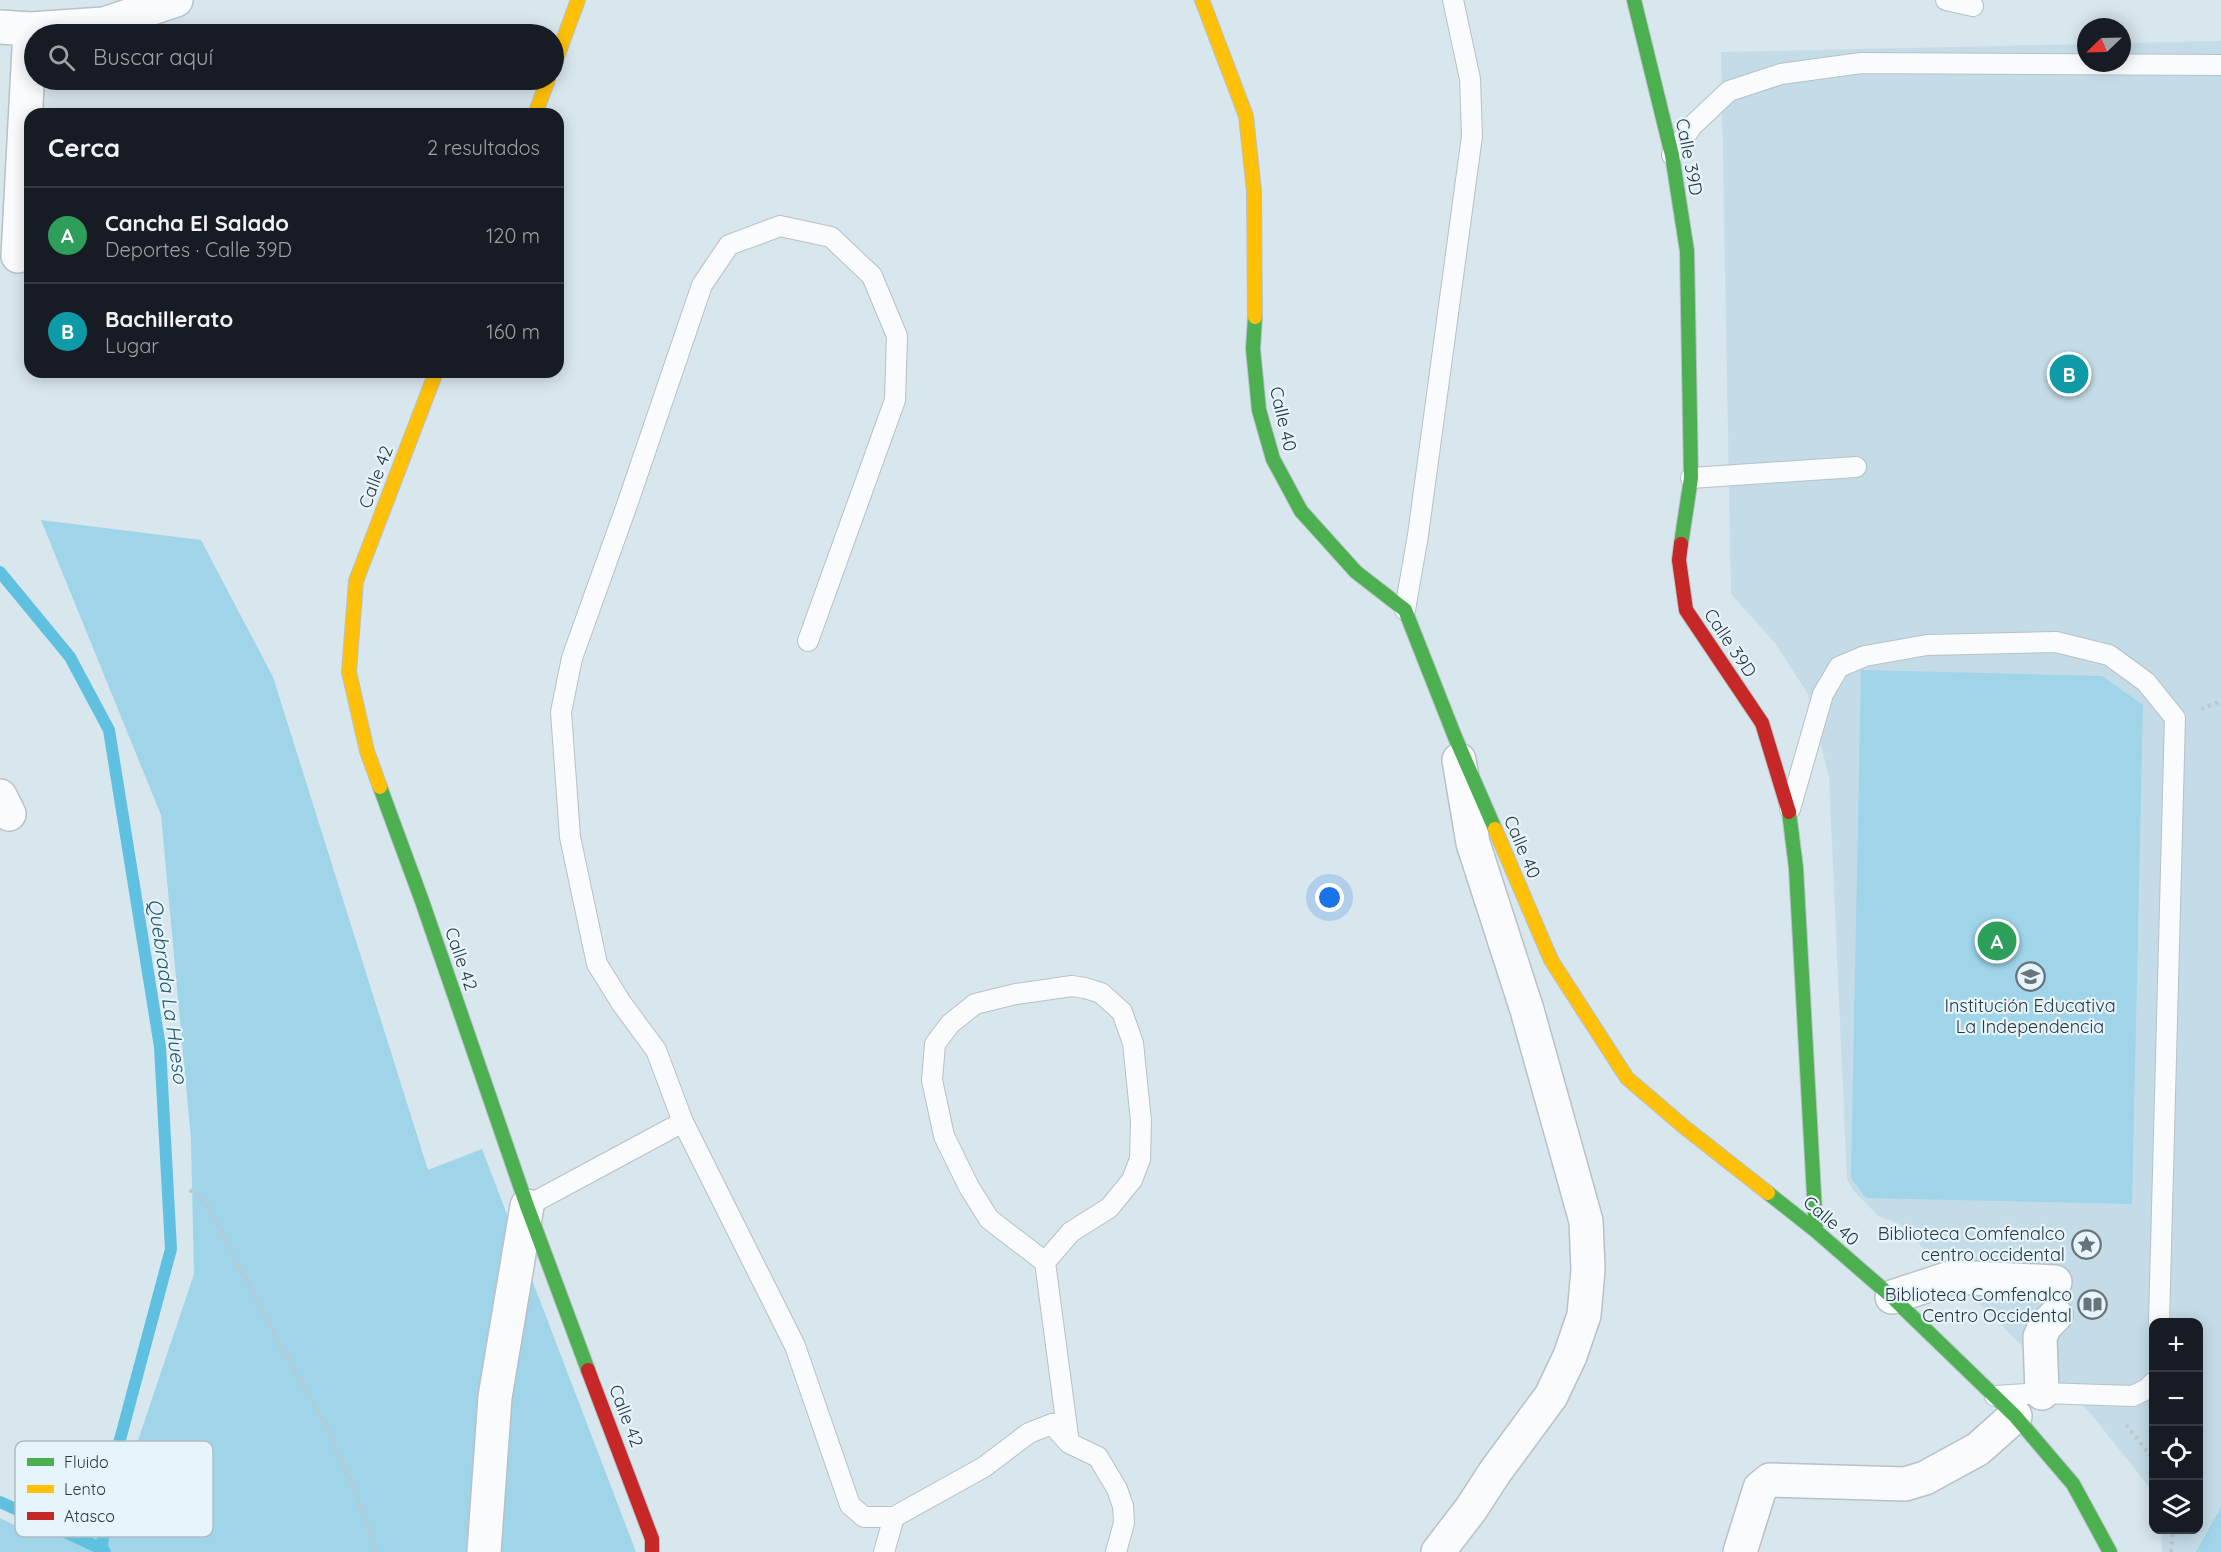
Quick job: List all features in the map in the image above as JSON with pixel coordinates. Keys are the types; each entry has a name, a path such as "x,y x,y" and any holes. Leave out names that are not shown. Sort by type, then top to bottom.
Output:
{"street":[{"path":"104,24 176,0"},
{"path":"564,38 578,0"},
{"name":"Calle 40","path":"1202,0 1246,116 1254,191 1256,290 1253,349 1259,410 1273,459 1301,511 1356,572 1405,610 1455,737 1551,960 1627,1078 1683,1126 1816,1231 1892,1297 2005,1406 2073,1484 2110,1552"},
{"name":"Calle 39D","path":"1634,0 1671,155 1687,250 1691,478 1680,560 1686,610 1762,723 1789,812 1796,868 1816,1231"},
{"path":"15,28 18,255"},
{"path":"537,108 544,90"},
{"name":"Calle 42","path":"434,378 356,581 349,672 367,751 527,1206 652,1539 652,1552"},
{"path":"1438,1552 1551,1396 1570,1356 1584,1316 1588,1270 1586,1221 1527,1010 1473,843 1455,737"},
{"path":"484,1552 495,1397 527,1206"},
{"path":"1892,1297 1953,1277 2055,1282"},
{"path":"2042,1393 2040,1337 2045,1326 2056,1315"},
{"path":"1740,1552 1760,1488 1770,1480 1905,1484 1925,1478 1978,1449 2005,1406"}],"lane":[{"path":"1405,610 1418,535 1472,136 1470,79 1453,0"},
{"path":"1947,0 1973,6"},
{"path":"1671,155 1692,126 1730,91 1781,74 1862,63 2221,65"},
{"path":"808,641 895,400 897,336 872,276 831,237 780,226 729,244 702,285 572,658 561,712 570,837 597,964 622,1004 656,1050 683,1122 795,1346 850,1505 864,1517 894,1517 984,1467 1029,1433 1052,1424 1069,1443 1098,1457 1117,1489 1123,1506 1124,1523 1116,1552"},
{"path":"1691,478 1856,467"},
{"path":"1789,812 1823,694 1839,668 1865,656 1928,645 2056,642 2109,655 2146,682 2175,718 2159,1318"},
{"path":"1045,1262 1071,1232 1109,1208 1132,1180 1140,1159 1141,1121 1133,1043 1122,1012 1101,993 1072,986 1016,994 975,1004 950,1024 935,1044 932,1080 944,1136 969,1187 989,1220 1045,1262 1069,1443"},
{"path":"527,1206 683,1122"},
{"path":"2005,1406 2042,1393 2133,1396 2149,1387"},
{"path":"884,1552 894,1517"}],"path":[{"path":"190,1190 206,1202 275,1335 323,1420 358,1498 377,1552"},
{"path":"2170,1552 2172,1534"}],"shaded area":[{"name":"Institución Educativa La Independencia","path":"2221,41 2221,1552 2162,1552 2161,1534 2203,1534 2203,1318 2149,1318 2149,1487 2091,1414 1899,1224 1878,1216 1852,1189 1847,1178 1829,777 1808,694 1775,643 1731,594 1721,52 2077,44 2077,72 2131,72 2131,43"},
{"path":"41,520 201,540 273,677 428,1170 482,1149 636,1552 0,1552 0,1518 15,1525 15,1537 213,1537 213,1441 138,1441 194,1274 191,1139 161,815"},
{"path":"1861,670 2102,676 2143,705 2132,1204 1866,1198 1851,1178"},
{"path":"2221,1507 2221,1552 2196,1552"}],"waterway":[{"name":"Quebrada La Hueso","path":"0,572 70,657 109,730 160,1047 171,1249 120,1441"},
{"path":"0,1502 15,1509"},
{"path":"76,1537 102,1549"},
{"name":"Quebrada La Hueso","path":"103,1537 102,1549 105,1552"}],"traffic: fast":[{"path":"1634,0 1672,155 1687,251 1691,478 1681,544"},
{"path":"1255,317 1253,349 1259,410 1273,459 1301,511 1356,572 1405,610 1455,737 1495,829"},
{"path":"380,787 422,901 527,1206 588,1370"},
{"path":"1789,812 1796,868 1816,1231"},
{"path":"1768,1193 1892,1297 2015,1416 2073,1484 2110,1552"}],"traffic: slow":[{"path":"564,38 578,0"},
{"path":"1202,0 1246,116 1254,191 1255,317"},
{"path":"537,108 544,90"},
{"path":"380,787 367,751 349,672 356,581 434,378"},
{"path":"1495,829 1551,960 1627,1078 1683,1126 1768,1193"}],"traffic: jam":[{"path":"1681,544 1679,560 1686,610 1762,723 1789,812"},
{"path":"588,1370 652,1539 652,1552"}],"place":[{"name":"Bachillerato","path":"2069,374"},
{"name":"Cancha El Salado","path":"1997,941"},
{"name":"Institución Educativa La Independencia","path":"2030,977"},
{"name":"Biblioteca Comfenalco centro occidental","path":"2086,1244"},
{"name":"Biblioteca Comfenalco Centro Occidental","path":"2093,1305"}]}
